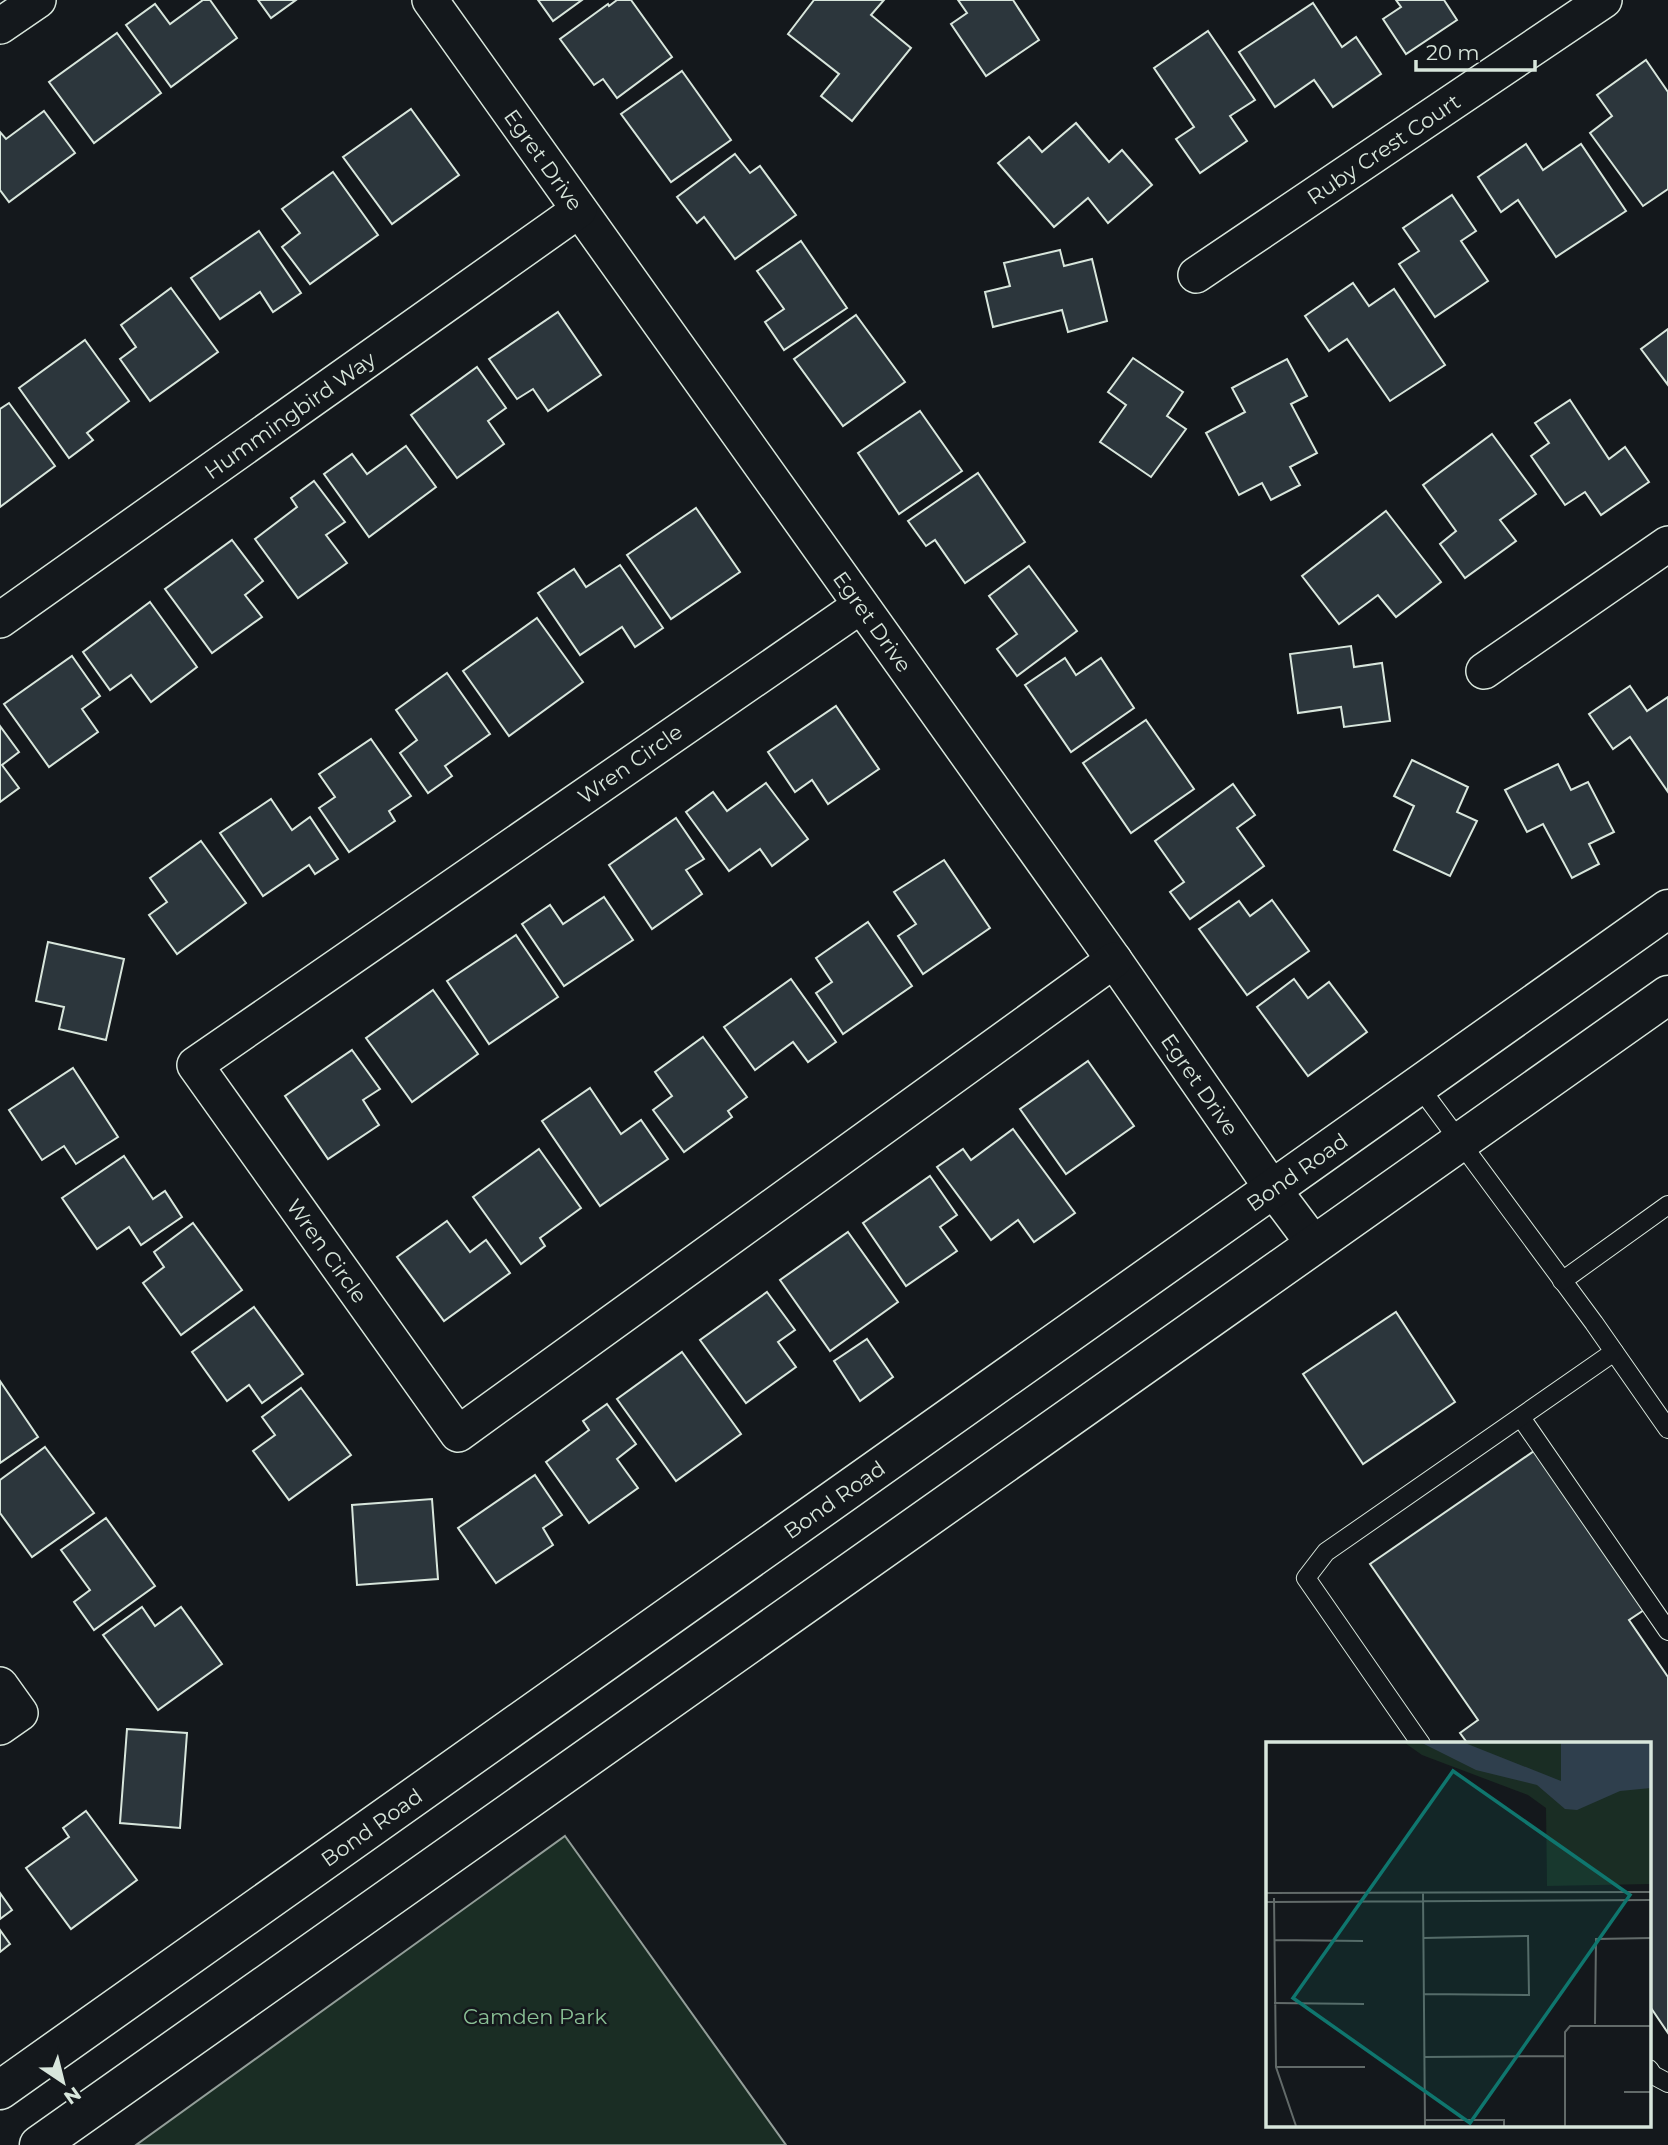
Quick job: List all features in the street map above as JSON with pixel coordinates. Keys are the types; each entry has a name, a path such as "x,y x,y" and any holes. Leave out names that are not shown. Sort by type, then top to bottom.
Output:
{"main road":[{"name":"Bond Road","path":"0,2090 1668,909"},
{"path":"38,2145 1668,995"}],"street":[{"path":"0,26 38,0"},
{"name":"Egret Drive","path":"430,0 1314,1244"},
{"name":"Ruby Crest Court","path":"1196,275 1604,0"},
{"name":"Hummingbird Way","path":"0,620 579,210"},
{"path":"1483,671 1668,544"},
{"name":"Wren Circle","path":"860,606 195,1065 450,1423 458,1434 1114,960"},
{"path":"0,1685 20,1713 0,1727"}],"lane":[{"path":"1418,1085 1668,1429"},
{"path":"1562,1281 1668,1205"},
{"path":"1420,1742 1306,1578 1326,1552 1522,1419 1614,1352"},
{"path":"1522,1419 1668,1631"},
{"path":"1650,2070 1668,2083"}],"green space":[{"name":"Camden Park","path":"565,1836 786,2145 136,2145"}],"building":[{"path":"203,0 210,0 237,38 171,87 126,25 155,4 170,24"},
{"path":"258,0 296,0 271,18"},
{"path":"538,0 582,0 553,21"},
{"path":"617,0 631,0 672,57 617,98 603,79 594,85 560,39"},
{"path":"814,0 884,0 871,15 911,48 852,121 821,96 839,74 788,34"},
{"path":"958,0 1013,0 1039,40 986,76 951,24 967,13"},
{"path":"1396,0 1444,0 1457,20 1406,54 1383,19 1401,7"},
{"path":"1313,3 1342,47 1356,37 1381,74 1333,107 1314,80 1275,107 1239,52"},
{"path":"1208,31 1255,100 1230,116 1247,141 1200,173 1176,139 1194,127 1154,68"},
{"path":"117,33 161,93 94,143 49,82"},
{"path":"1646,60 1668,92 1668,189 1643,206 1590,133 1612,116 1597,95"},
{"path":"682,71 731,140 671,182 621,114"},
{"path":"411,109 459,175 392,224 343,157"},
{"path":"44,111 75,153 9,202 0,190 0,132 6,139"},
{"path":"1076,123 1109,162 1122,150 1152,185 1108,223 1088,198 1054,227 998,163 1029,137 1042,152"},
{"path":"1526,144 1543,170 1581,144 1626,211 1556,257 1518,200 1501,212 1478,177"},
{"path":"735,154 750,173 760,166 796,215 735,259 704,217 697,223 677,197"},
{"path":"333,172 378,235 310,284 282,247 300,233 282,209"},
{"path":"1452,195 1476,231 1461,241 1488,281 1435,317 1399,264 1419,251 1403,228"},
{"path":"259,231 301,293 273,312 260,292 220,319 191,278"},
{"path":"801,241 847,308 784,350 765,322 784,309 757,271"},
{"path":"1060,250 1064,266 1092,259 1107,321 1068,332 1062,310 993,327 985,292 1010,286 1004,263"},
{"path":"1353,283 1369,306 1394,289 1445,365 1390,401 1347,339 1329,351 1305,316"},
{"path":"171,288 218,352 150,401 120,359 136,347 121,325"},
{"path":"558,312 601,375 548,411 533,389 517,399 489,359"},
{"path":"856,315 905,382 843,426 794,359"},
{"path":"1668,329 1668,385 1641,349"},
{"path":"85,340 129,401 87,433 93,440 69,458 19,388"},
{"path":"1133,358 1183,392 1167,416 1186,429 1151,477 1100,442 1126,405 1108,392"},
{"path":"1287,359 1307,396 1291,404 1317,453 1290,467 1300,485 1271,500 1262,483 1239,495 1206,433 1245,412 1232,388"},
{"path":"477,367 506,408 488,421 504,444 457,478 411,415"},
{"path":"1570,400 1609,459 1625,447 1649,482 1601,515 1585,492 1565,505 1531,456 1549,443 1535,423"},
{"path":"9,403 55,466 0,507 0,409"},
{"path":"920,411 962,471 899,514 858,453"},
{"path":"1492,434 1536,494 1500,520 1516,541 1465,578 1440,544 1456,531 1423,485"},
{"path":"406,446 436,487 369,537 324,474 352,454 367,474"},
{"path":"978,473 1025,542 965,583 935,540 926,546 908,521"},
{"path":"314,481 345,522 326,535 347,563 298,598 255,539 297,507 291,498"},
{"path":"696,508 740,572 671,619 627,555"},
{"path":"1386,511 1441,582 1396,617 1378,595 1339,624 1302,576"},
{"path":"232,540 263,581 245,595 262,617 212,653 165,589"},
{"path":"620,565 663,628 635,647 622,627 580,655 538,593 574,569 586,587"},
{"path":"1029,566 1077,631 1017,676 997,649 1017,634 989,596"},
{"path":"150,602 197,667 151,702 131,675 110,690 83,652"},
{"path":"537,618 583,682 509,736 463,671"},
{"path":"1351,646 1354,667 1382,663 1390,721 1344,727 1341,707 1298,713 1290,654"},
{"path":"72,656 100,696 82,709 98,732 49,767 4,704"},
{"path":"1065,658 1076,675 1101,658 1134,708 1071,752 1025,685"},
{"path":"447,673 490,734 445,766 452,776 428,793 400,753 417,740 396,710"},
{"path":"1630,686 1647,711 1668,697 1668,792 1630,737 1613,749 1589,714"},
{"path":"836,706 879,769 828,804 812,780 795,792 768,752"},
{"path":"1146,720 1194,789 1131,833 1083,763"},
{"path":"0,726 19,752 2,765 19,788 0,802"},
{"path":"371,739 411,796 389,811 395,821 349,852 319,808 335,797 319,774"},
{"path":"1412,760 1468,787 1457,812 1477,821 1450,876 1394,850 1414,806 1394,796"},
{"path":"1558,764 1571,790 1588,782 1614,832 1589,844 1599,864 1572,878 1543,824 1527,832 1505,790"},
{"path":"766,783 808,839 772,866 760,849 729,871 686,812 713,792 727,811"},
{"path":"1233,784 1255,815 1237,828 1264,866 1190,919 1170,892 1184,882 1155,841"},
{"path":"271,799 292,830 310,817 338,859 315,874 309,865 263,896 220,833"},
{"path":"676,818 704,859 686,870 702,894 652,929 609,865"},
{"path":"201,841 246,903 177,954 149,915 167,902 150,878"},
{"path":"944,860 990,928 923,974 898,936 916,924 894,892"},
{"path":"604,897 633,940 564,986 522,924 550,905 563,924"},
{"path":"1272,900 1309,951 1247,995 1199,929 1239,901 1250,916"},
{"path":"868,922 912,986 843,1034 816,993 832,982 816,958"},
{"path":"516,935 558,997 489,1044 447,981"},
{"path":"48,942 124,959 106,1040 59,1029 64,1007 36,1001"},
{"path":"791,979 836,1042 808,1062 793,1042 755,1070 724,1027"},
{"path":"1294,979 1308,998 1329,982 1367,1032 1308,1076 1257,1007"},
{"path":"433,990 478,1054 412,1102 366,1038"},
{"path":"703,1037 747,1097 728,1111 732,1117 684,1152 653,1110 672,1096 655,1072"},
{"path":"352,1050 380,1089 363,1100 379,1125 328,1159 285,1096"},
{"path":"1088,1061 1134,1126 1066,1174 1020,1109"},
{"path":"73,1068 118,1137 76,1164 64,1146 42,1160 9,1110"},
{"path":"590,1088 621,1134 641,1120 668,1159 600,1206 542,1121"},
{"path":"1013,1129 1075,1213 1034,1242 1018,1220 991,1240 937,1167 963,1149 971,1160"},
{"path":"539,1149 581,1208 540,1238 545,1246 521,1264 473,1197"},
{"path":"124,1156 153,1199 165,1191 182,1217 141,1245 129,1227 97,1249 62,1198"},
{"path":"930,1176 957,1215 940,1227 957,1251 906,1286 863,1223"},
{"path":"447,1221 470,1252 486,1240 510,1273 444,1321 397,1257"},
{"path":"193,1223 242,1290 181,1335 143,1283 164,1267 154,1252"},
{"path":"848,1232 898,1302 830,1351 780,1280"},
{"path":"767,1292 795,1330 778,1342 796,1367 746,1403 700,1340"},
{"path":"254,1307 303,1374 262,1403 249,1385 227,1401 192,1352"},
{"path":"1396,1312 1455,1402 1363,1464 1303,1374"},
{"path":"867,1339 893,1377 860,1401 834,1361"},
{"path":"682,1352 741,1434 676,1481 617,1399"},
{"path":"0,1381 38,1437 0,1463"},
{"path":"301,1388 351,1455 289,1500 253,1451 275,1435 262,1417"},
{"path":"607,1404 636,1444 617,1459 638,1488 589,1523 546,1462 589,1430 583,1421"},
{"path":"45,1447 94,1513 32,1557 0,1513 0,1480"},
{"path":"1537,1449 1647,1608 1629,1620 1668,1677 1668,2033 1650,2006 1650,1742 1467,1742 1460,1733 1478,1720 1370,1564"},
{"path":"535,1475 562,1515 543,1528 553,1545 496,1583 458,1528"},
{"path":"432,1499 438,1579 357,1585 352,1505"},
{"path":"106,1518 155,1586 94,1630 74,1602 90,1590 61,1550"},
{"path":"142,1607 155,1626 181,1607 222,1664 158,1710 103,1635"},
{"path":"127,1729 187,1733 180,1828 120,1823"},
{"path":"86,1811 137,1880 71,1929 26,1868 69,1837 63,1828"},
{"path":"0,1893 12,1910 0,1919"},
{"path":"0,1930 10,1944 0,1952"}]}
